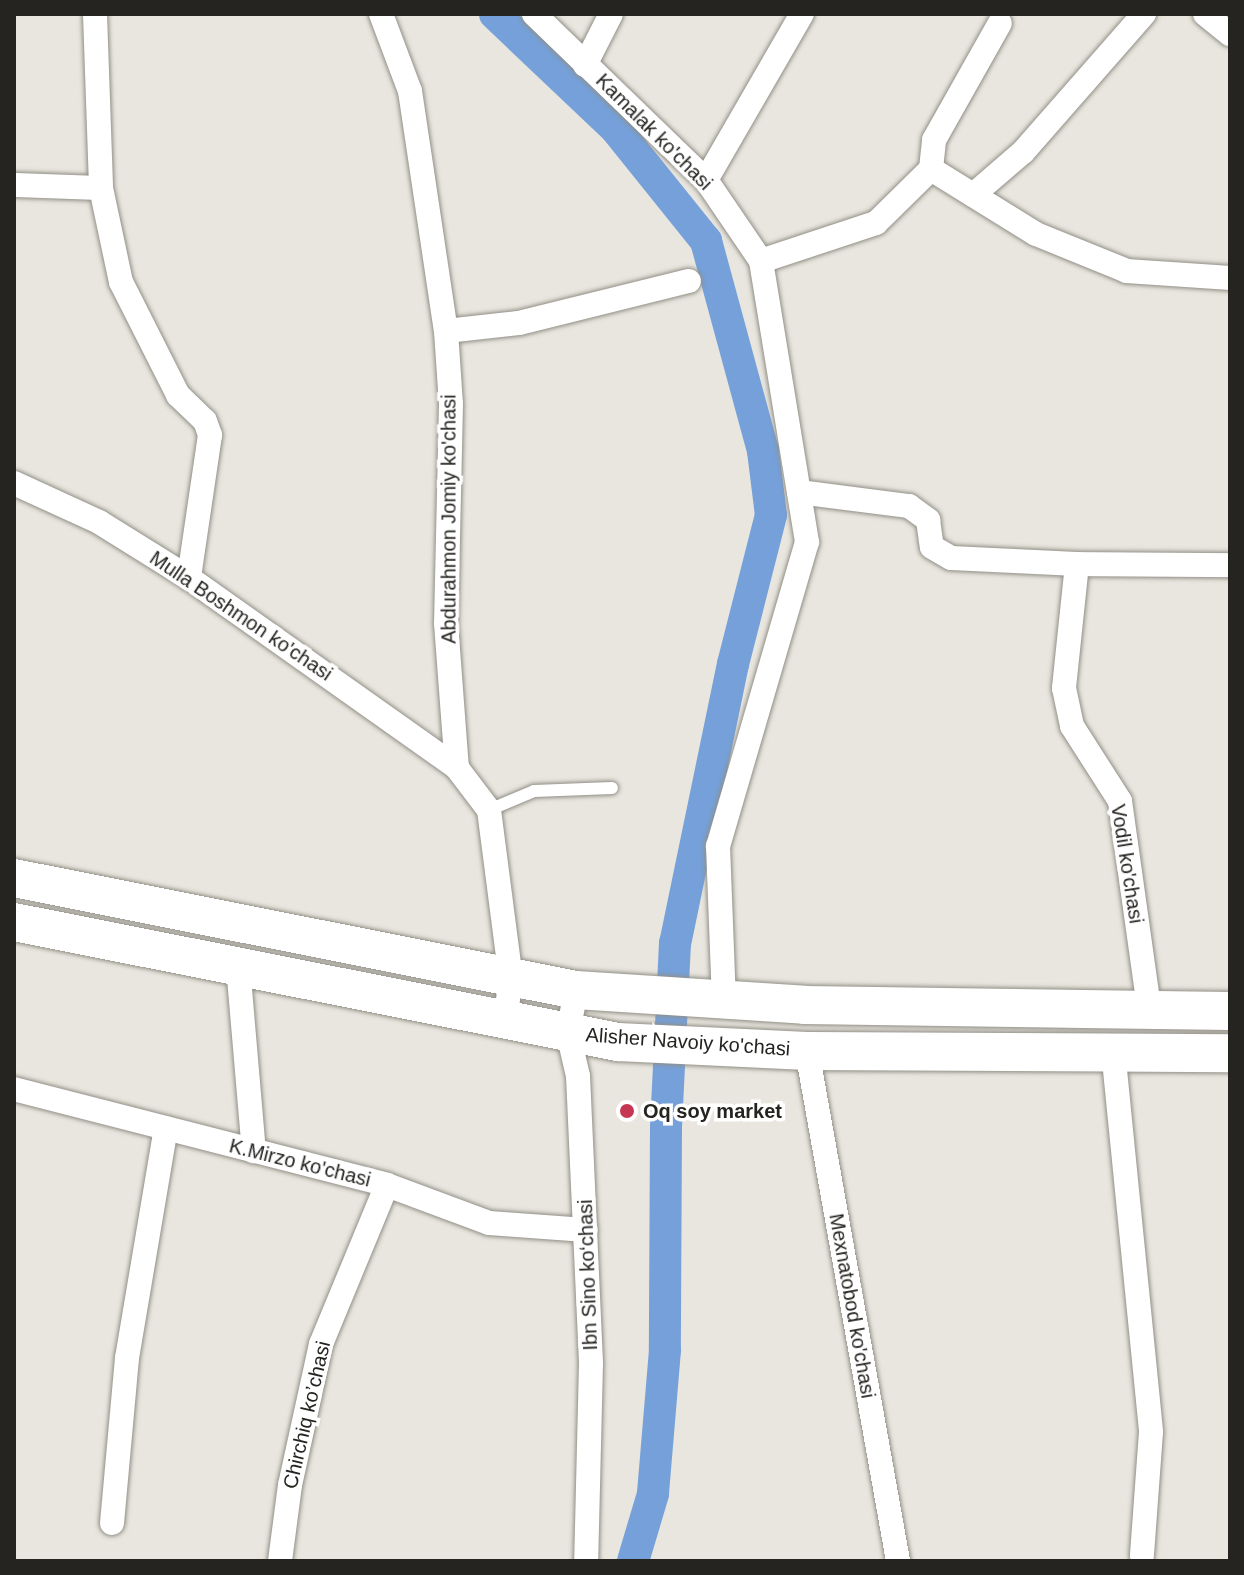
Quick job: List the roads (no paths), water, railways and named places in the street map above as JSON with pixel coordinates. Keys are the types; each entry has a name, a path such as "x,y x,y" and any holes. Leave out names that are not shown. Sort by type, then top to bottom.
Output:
{"main road":[{"name":"Alisher Navoiy ko'chasi","path":"14,878 576,990 716,1002 1230,1011"},
{"name":"Alisher Navoiy ko'chasi","path":"14,922 618,1042 807,1051 1113,1050 1230,1053"}],"street":[{"path":"95,14 101,188 121,282 178,395 205,421 210,435 189,578"},
{"name":"Abdurahmon Jomiy ko'chasi","path":"381,14 410,91 446,331 451,404 446,623 457,768"},
{"name":"Kamalak ko'chasi","path":"534,14 706,180 761,261"},
{"path":"585,65 611,14"},
{"path":"706,180 802,14"},
{"path":"973,195 1023,152 1144,14"},
{"path":"1205,14 1230,34"},
{"path":"716,1002 718,846 807,542 761,261 876,223 931,169 934,140 1000,23"},
{"path":"931,169 1036,234 1127,271 1230,278"},
{"path":"14,185 101,188"},
{"path":"446,331 519,323 689,281"},
{"name":"Mulla Boshmon ko'chasi","path":"14,483 99,522 189,578 457,768"},
{"path":"799,492 909,506 928,520 932,547 951,558 1077,564 1230,565"},
{"name":"Vodil ko'chasi","path":"1077,564 1064,688 1072,726 1120,801 1149,1008"},
{"path":"457,768 489,810 511,979 505,1020"},
{"path":"238,966 254,1151"},
{"name":"Ibn Sino ko‘chasi","path":"576,990 568,1033 578,1076 591,1363 586,1561"},
{"path":"1113,1050 1151,1432 1142,1556"},
{"name":"Mexnatobod ko'chasi","path":"807,1051 898,1561"},
{"name":"K.Mirzo ko'chasi","path":"14,1089 387,1185 489,1223 586,1230"},
{"path":"112,1523 127,1358 166,1128"},
{"name":"Chirchiq ko’chasi","path":"280,1561 290,1485 321,1344 387,1185"}],"lane":[{"path":"489,810 534,791 612,788"}],"waterway":[{"path":"495,14 616,129 706,241 763,451 771,515 733,664 675,943 666,1126 665,1350 653,1494 633,1561"}],"place":[{"name":"Oq soy market","path":"627,1111"}]}
